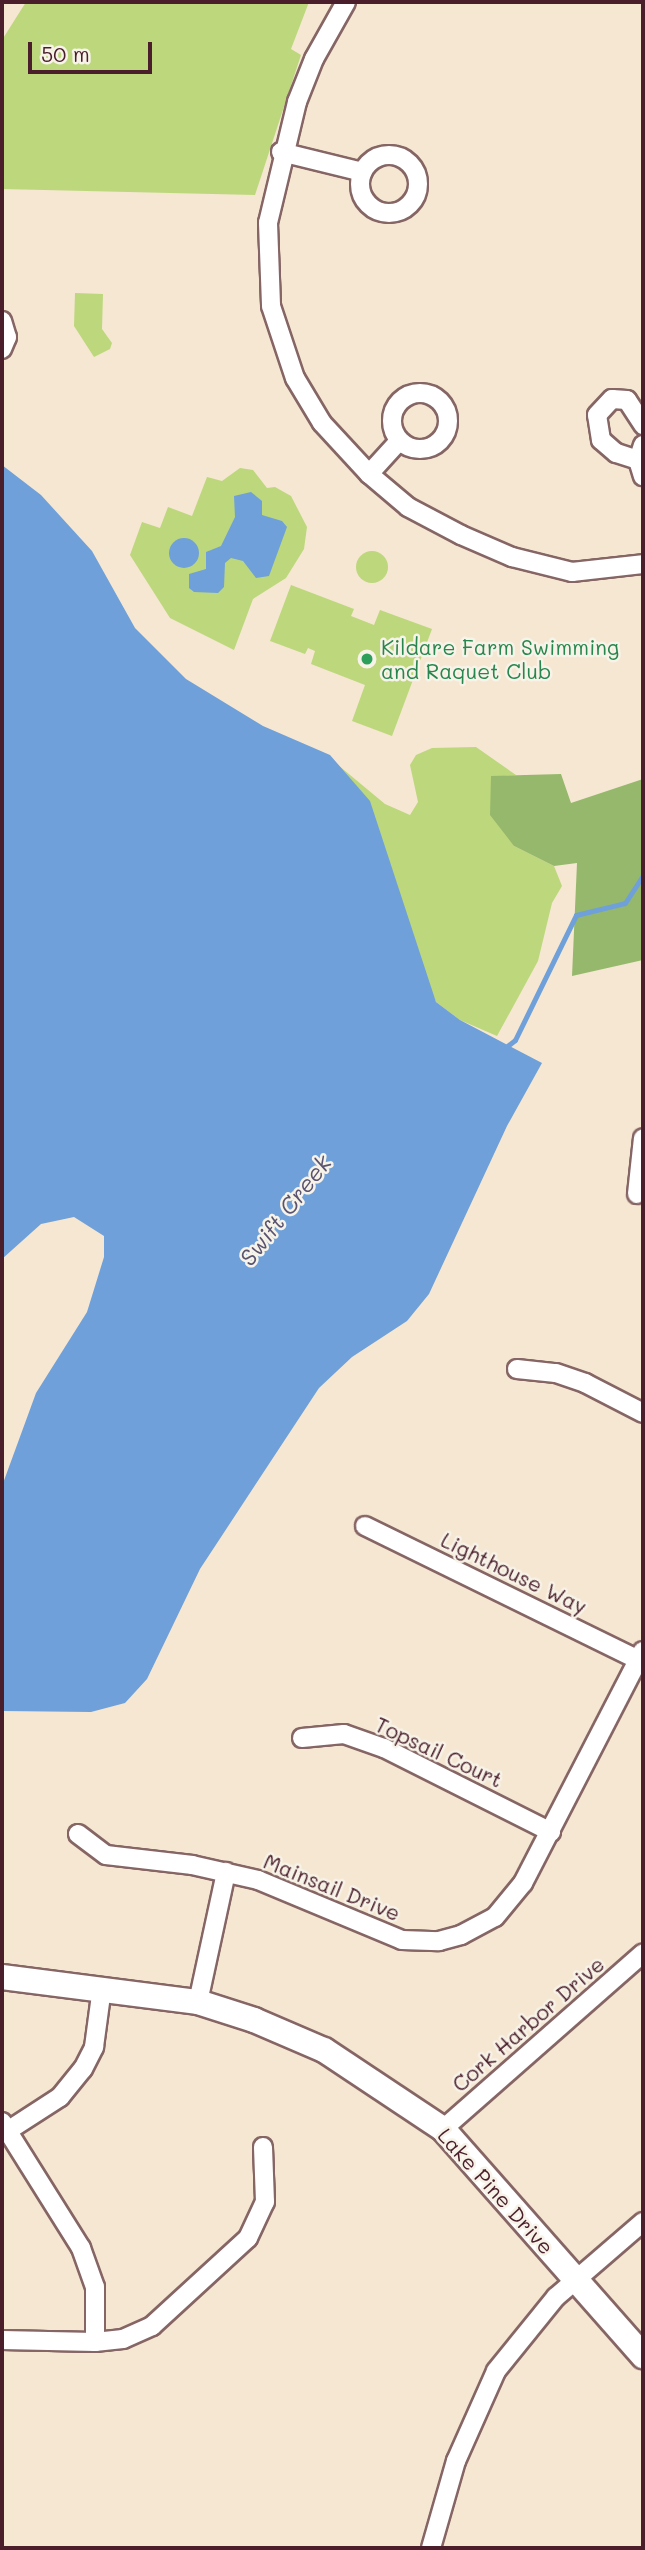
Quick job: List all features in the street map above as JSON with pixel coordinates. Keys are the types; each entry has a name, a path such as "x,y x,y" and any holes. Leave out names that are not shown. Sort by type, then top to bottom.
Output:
{"street":[{"path":"346,2 314,59 282,152 267,249 276,328 308,403 337,442 408,507 512,557 572,572 643,564"},
{"path":"282,152 363,172"},
{"path":"2,321 7,337 2,349"},
{"path":"642,461 616,453 601,440 597,415 604,403 627,400 643,425"},
{"path":"369,474 399,441"},
{"path":"636,1194 643,1138"},
{"path":"517,1369 556,1373 585,1383 643,1413"},
{"name":"Lighthouse Way","path":"365,1526 642,1657"},
{"name":"Mainsail Drive","path":"78,1834 106,1855 226,1872 276,1887 370,1931 402,1940 439,1941 495,1917 523,1883 642,1657"},
{"name":"Topsail Court","path":"302,1738 344,1734 384,1748 551,1832"},
{"path":"198,2002 226,1872"},
{"name":"Cork Harbor Drive","path":"443,2129 643,1953"},
{"name":"Lake Pine Drive","path":"2,1977 198,2002 254,2020 324,2050 443,2129 643,2356"},
{"path":"95,2342 95,2287 89,2268 5,2126 60,2097 83,2069 94,2047 102,1988"},
{"path":"2,2340 95,2342 123,2339 152,2326 248,2238 265,2202 264,2147"},
{"path":"431,2548 456,2461 496,2371 517,2341 576,2281 643,2222"}],"green space":[{"path":"26,2 309,2 291,49 301,55 255,195 2,189 2,40"},
{"path":"75,293 103,294 102,329 112,343 110,349 94,357 74,326"},
{"path":"240,468 253,470 267,488 275,487 291,496 307,527 304,549 286,578 253,599 234,650 170,618 130,555 142,522 160,528 168,507 192,516 207,477 222,481"},
{"path":"372,551 383,556 388,567 383,578 372,583 361,578 356,567 361,556"},
{"name":"Kildare Farm Swimming and Raquet Club","path":"291,585 354,609 351,616 374,625 380,610 432,629 392,736 352,721 365,685 311,664 315,651 308,648 305,654 270,641"},
{"path":"476,747 516,775 491,777 514,846 554,866 562,886 552,903 538,961 497,1036 460,1020 436,1002 338,765 385,804 410,815 418,802 410,765 416,755 432,748"},
{"path":"561,774 571,803 643,779 643,960 572,976 577,863 554,866 514,846 490,815 491,776"}],"water":[{"path":"2,465 41,495 92,551 135,628 186,679 263,726 330,755 370,801 436,1002 460,1020 542,1063 507,1126 429,1294 407,1321 352,1357 319,1388 200,1569 147,1679 125,1703 91,1712 2,1711 2,1486 36,1393 87,1312 104,1257 104,1236 74,1217 41,1224 2,1259"},
{"path":"251,492 262,501 262,515 282,521 287,527 269,576 256,578 243,561 231,558 225,563 224,587 218,593 194,592 189,588 189,574 206,569 206,552 221,546 235,517 234,496"},
{"path":"184,538 194,543 199,553 194,563 184,568 174,563 169,553 174,543"}],"waterway":[{"name":"Swift Creek","path":"506,1047 515,1040 576,915 625,903 643,875"}],"place":[{"name":"Kildare Farm Swimming and Raquet Club","path":"367,659"}]}
